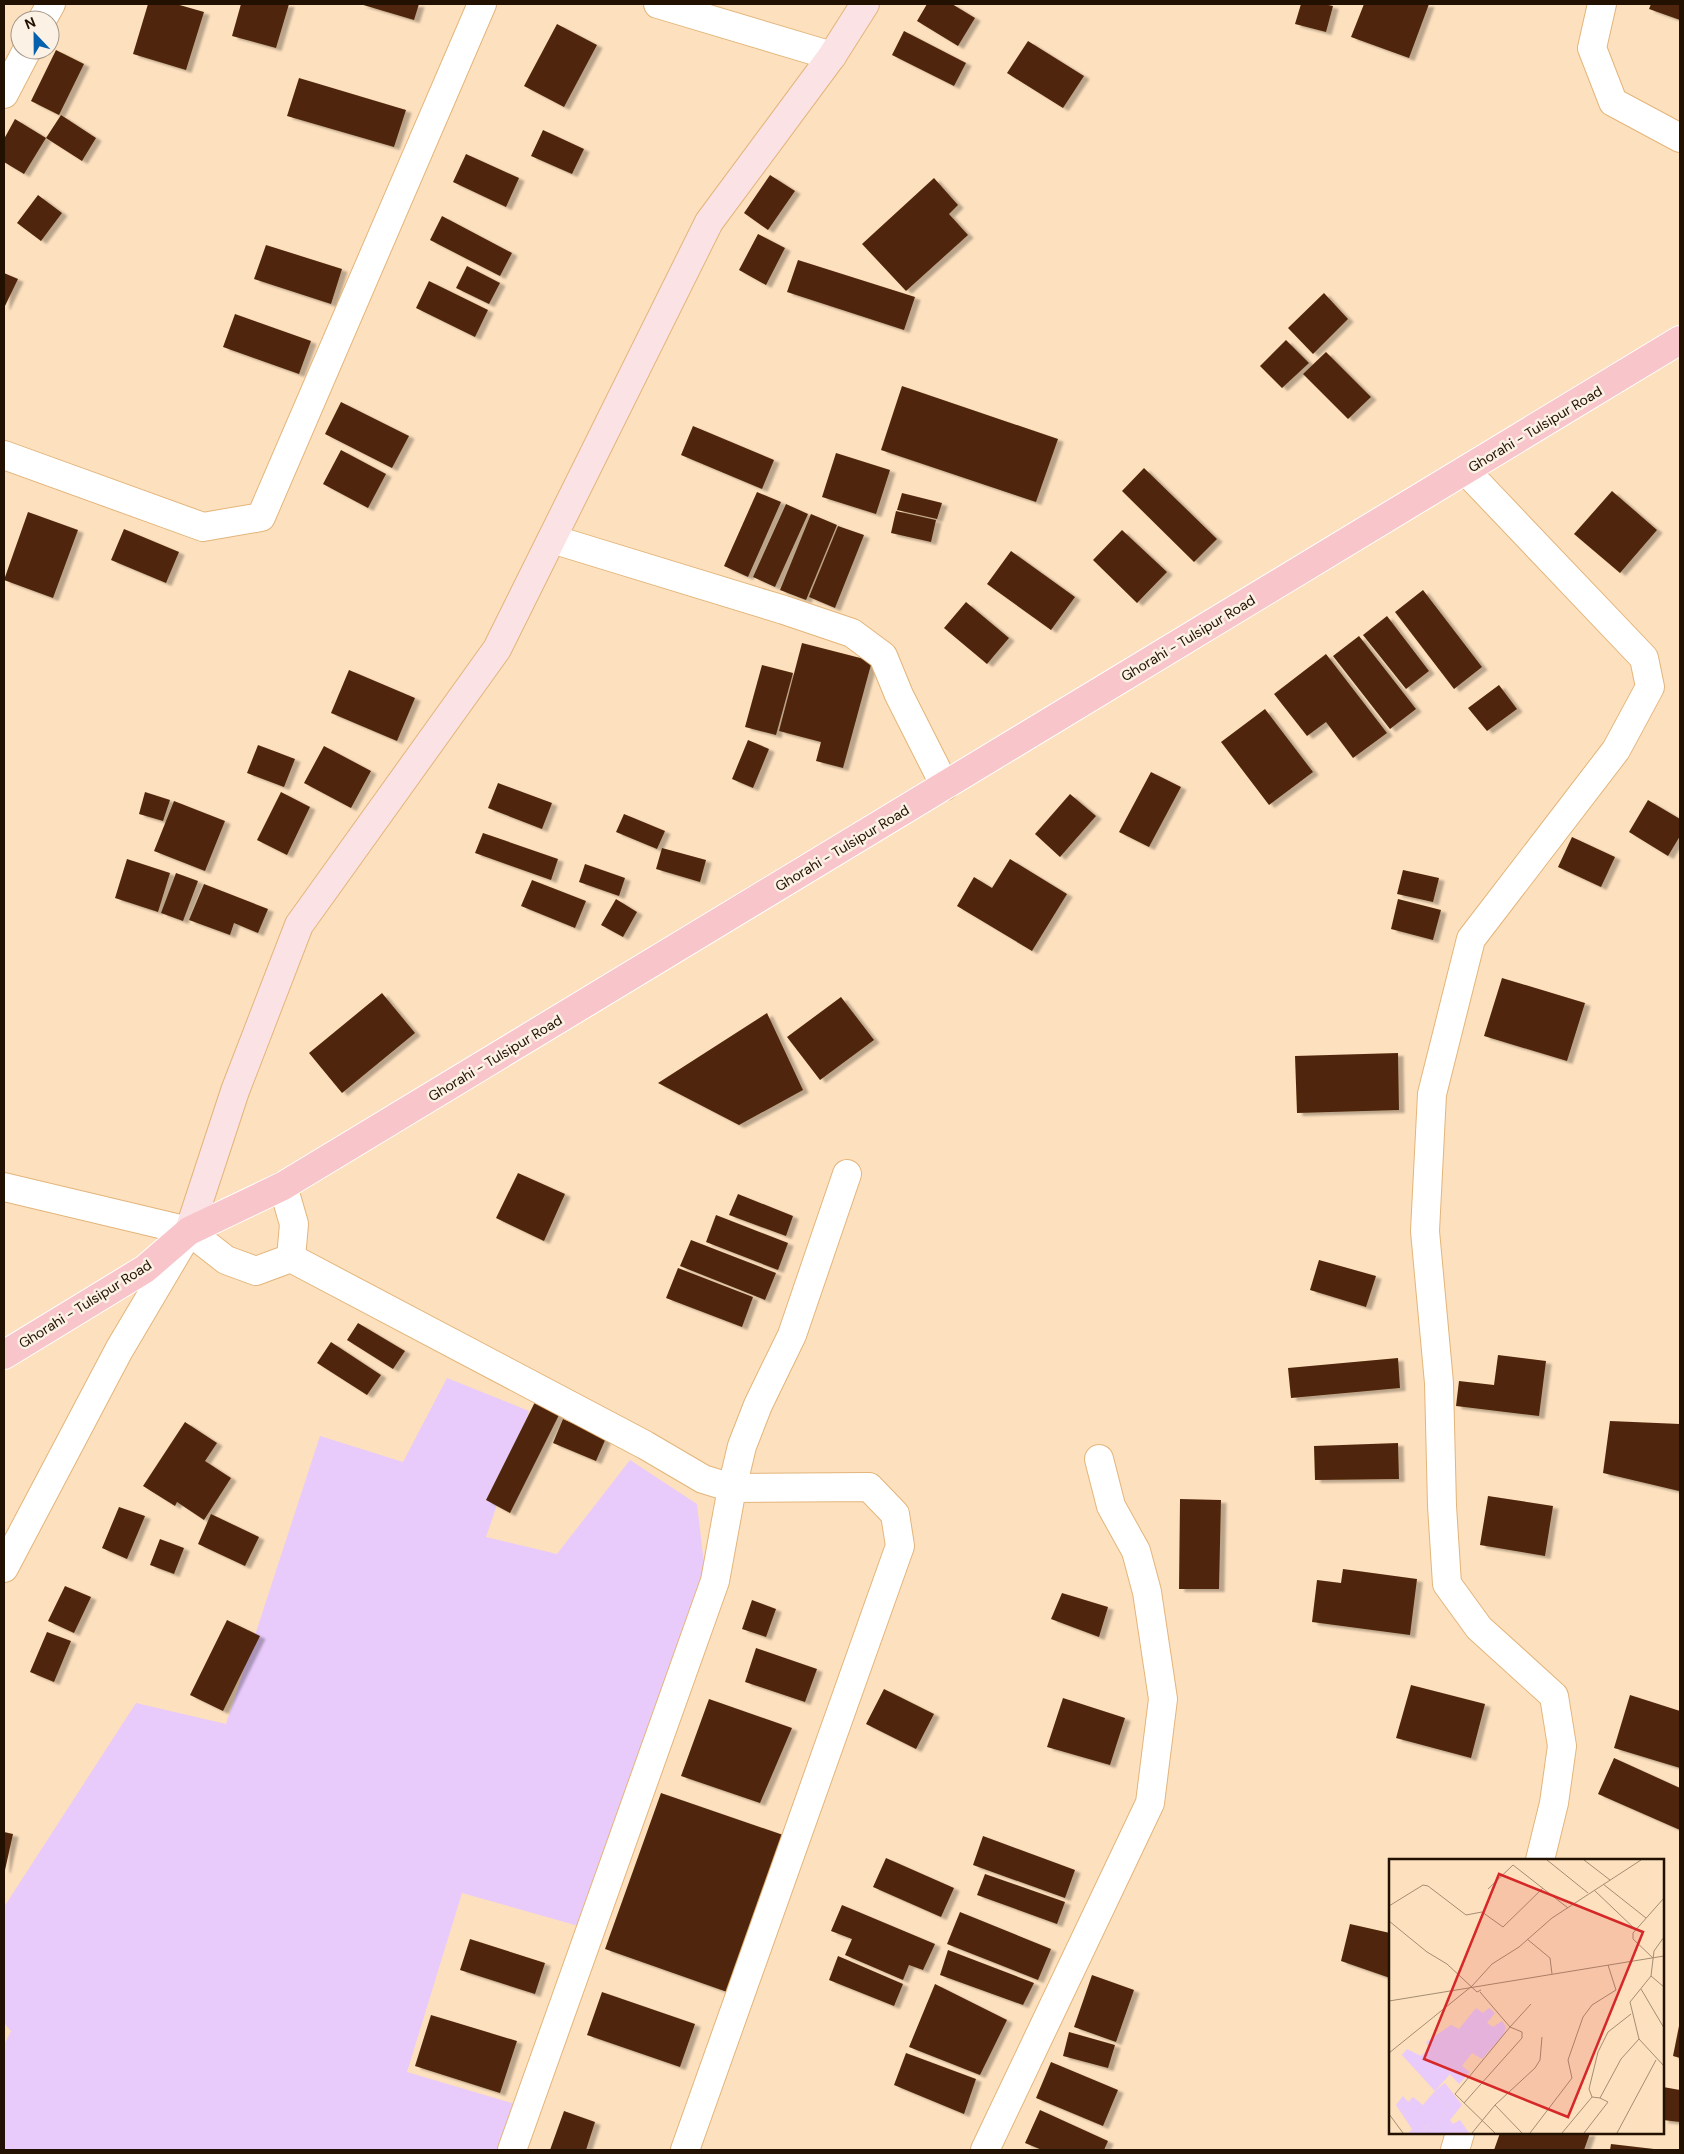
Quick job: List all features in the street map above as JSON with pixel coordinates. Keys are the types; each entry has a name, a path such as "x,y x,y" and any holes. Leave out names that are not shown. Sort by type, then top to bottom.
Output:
{"main road":[{"name":"Ghorahi - Tulsipur Road","path":"4,1355 145,1269 189,1231 283,1186 1680,340"}],"street":[{"path":"4,455 203,527 261,517 482,4"},
{"path":"658,4 832,56"},
{"path":"4,1568 119,1350 189,1231 234,1091 298,925 497,649 709,222 832,56 865,4"},
{"path":"1602,4 1592,48 1613,102 1680,138"},
{"path":"4,94 22,60"},
{"path":"1466,471 1644,658 1650,687 1616,750 1471,939 1432,1094 1424,1231 1439,1383 1442,1506 1447,1584 1479,1628 1554,1696 1562,1746 1554,1803 1540,1859"},
{"path":"552,539 784,610 852,633 883,656 899,695 945,786"},
{"path":"512,2150 715,1581 732,1488 745,1438 758,1405 792,1335 847,1174"},
{"path":"283,1186 294,1224 291,1258"},
{"path":"4,1187 189,1231 226,1260 256,1272 291,1258 645,1445 703,1479 732,1488 870,1488 895,1514 900,1546 684,2150"},
{"path":"986,2150 1150,1802 1163,1699 1159,1670 1147,1592 1136,1550 1111,1506 1099,1459"},
{"path":"1455,2150 1460,2134"}],"shaded area":[{"path":"447,1378 529,1411 486,1537 557,1554 630,1460 697,1504 706,1581 582,1927 462,1893 407,2072 515,2104 498,2150 4,2150 4,2045 11,2031 4,2023 4,1907 136,1703 226,1724 320,1436 403,1462"}],"building":[{"path":"148,4 176,4 204,12 186,70 133,54"},
{"path":"241,4 289,4 276,48 232,36"},
{"path":"360,4 419,4 414,20"},
{"path":"927,4 952,4 975,18 958,46 917,21"},
{"path":"1301,4 1333,6 1326,32 1295,24"},
{"path":"1364,4 1429,4 1409,58 1351,37"},
{"path":"1651,4 1680,4 1680,20 1649,9"},
{"path":"557,24 597,45 564,107 524,86"},
{"path":"904,31 966,63 954,86 892,55"},
{"path":"1028,41 1084,76 1063,108 1007,73"},
{"path":"60,52 84,64 59,115 31,101 51,60 60,60"},
{"path":"299,78 406,110 394,147 287,116"},
{"path":"61,115 96,138 82,161 46,138"},
{"path":"15,119 46,138 24,174 4,162 4,139"},
{"path":"543,130 584,149 572,174 531,156"},
{"path":"466,154 519,178 506,207 453,182"},
{"path":"770,175 795,191 768,230 744,213"},
{"path":"934,178 958,205 949,214 968,235 906,291 862,244"},
{"path":"38,195 62,213 41,241 17,223"},
{"path":"442,216 512,253 500,276 430,240"},
{"path":"758,234 785,248 766,285 739,270"},
{"path":"266,245 342,269 331,304 254,279"},
{"path":"798,260 915,297 904,330 787,292"},
{"path":"467,266 500,283 489,304 456,288"},
{"path":"4,273 18,279 4,308"},
{"path":"429,281 488,310 475,337 416,308"},
{"path":"1324,293 1348,319 1313,354 1288,328"},
{"path":"235,314 311,341 299,374 223,347"},
{"path":"1286,340 1309,363 1282,388 1260,366"},
{"path":"1326,352 1371,397 1348,419 1303,374"},
{"path":"902,386 1058,439 1036,502 881,450"},
{"path":"341,402 409,436 392,468 325,434"},
{"path":"693,426 774,460 762,489 681,455"},
{"path":"341,450 386,474 368,508 323,484"},
{"path":"836,453 890,470 876,514 822,497"},
{"path":"1144,468 1217,539 1194,562 1122,491"},
{"path":"1612,491 1657,530 1620,573 1574,534"},
{"path":"757,492 781,502 748,577 724,566"},
{"path":"902,493 942,503 937,519 897,510"},
{"path":"786,504 808,514 775,587 753,577"},
{"path":"896,511 936,520 931,542 891,533"},
{"path":"28,512 78,530 53,598 4,580"},
{"path":"811,514 837,525 806,600 780,590"},
{"path":"838,526 864,535 835,608 809,597"},
{"path":"124,529 179,552 166,583 111,560"},
{"path":"1122,530 1167,572 1137,603 1093,560"},
{"path":"1011,551 1075,597 1051,630 987,584"},
{"path":"1423,590 1482,667 1454,689 1395,612"},
{"path":"966,602 1009,638 987,664 944,628"},
{"path":"1387,616 1429,671 1406,689 1363,635"},
{"path":"1359,636 1416,709 1390,729 1333,656"},
{"path":"802,643 872,661 843,768 816,761 821,742 779,731"},
{"path":"1326,654 1387,733 1353,758 1326,722 1307,736 1274,694"},
{"path":"762,665 793,673 776,735 745,727"},
{"path":"349,670 415,698 397,741 331,713"},
{"path":"1499,685 1517,709 1487,731 1468,708"},
{"path":"1265,709 1313,772 1269,805 1221,742"},
{"path":"748,740 769,749 753,788 732,779"},
{"path":"258,745 295,759 284,787 247,773"},
{"path":"324,746 371,771 351,808 304,783"},
{"path":"1151,772 1181,787 1149,847 1119,832"},
{"path":"498,783 552,803 542,829 488,808"},
{"path":"145,792 170,800 163,821 139,814"},
{"path":"281,792 310,807 287,855 257,840"},
{"path":"1070,794 1096,816 1060,857 1035,834"},
{"path":"1648,800 1680,819 1680,836 1668,856 1629,832"},
{"path":"174,801 225,821 205,871 154,851"},
{"path":"624,814 665,831 657,849 616,832"},
{"path":"483,833 558,859 551,880 475,853"},
{"path":"1572,837 1615,857 1601,887 1558,867"},
{"path":"662,848 706,860 700,882 656,869"},
{"path":"127,859 170,873 158,912 115,898"},
{"path":"1010,859 1067,894 1032,951 957,906 974,877 992,888"},
{"path":"585,864 625,878 619,896 579,882"},
{"path":"1403,870 1439,878 1433,902 1397,894"},
{"path":"176,873 198,881 183,921 161,913"},
{"path":"532,880 586,901 575,928 521,906"},
{"path":"204,884 268,909 258,933 234,923 230,935 189,920"},
{"path":"616,899 637,912 623,937 601,925"},
{"path":"1398,899 1441,910 1433,940 1391,929"},
{"path":"1502,978 1585,1003 1567,1061 1484,1036"},
{"path":"382,993 415,1033 342,1093 309,1053"},
{"path":"841,997 874,1040 820,1080 787,1037"},
{"path":"767,1013 803,1090 739,1125 658,1083"},
{"path":"1398,1053 1399,1110 1297,1113 1295,1056"},
{"path":"518,1173 565,1194 544,1241 496,1218"},
{"path":"738,1194 793,1216 786,1236 729,1215"},
{"path":"716,1215 788,1243 778,1270 706,1242"},
{"path":"691,1240 776,1273 765,1300 680,1266"},
{"path":"1319,1260 1376,1276 1366,1307 1310,1290"},
{"path":"678,1268 753,1297 742,1327 666,1298"},
{"path":"358,1323 405,1351 393,1369 347,1340"},
{"path":"331,1342 381,1375 367,1395 317,1363"},
{"path":"1498,1355 1546,1361 1539,1416 1456,1406 1459,1381 1494,1385"},
{"path":"1398,1358 1400,1388 1291,1398 1288,1368"},
{"path":"537,1398 561,1411 510,1513 486,1500"},
{"path":"563,1419 606,1438 596,1461 553,1443"},
{"path":"1610,1421 1680,1424 1679,1491 1603,1473"},
{"path":"185,1422 217,1443 205,1461 231,1478 204,1520 177,1502 175,1506 143,1486"},
{"path":"1398,1443 1399,1479 1315,1480 1314,1446"},
{"path":"1488,1496 1553,1506 1545,1556 1480,1545"},
{"path":"1180,1499 1221,1500 1219,1589 1179,1589"},
{"path":"119,1507 145,1516 127,1559 102,1548"},
{"path":"211,1514 259,1537 245,1566 198,1544"},
{"path":"160,1539 184,1548 174,1574 150,1565"},
{"path":"1343,1569 1417,1579 1410,1635 1312,1622 1317,1580 1341,1583"},
{"path":"65,1586 91,1597 74,1633 48,1621"},
{"path":"1062,1593 1108,1607 1099,1637 1051,1619"},
{"path":"752,1600 776,1609 766,1637 742,1629"},
{"path":"227,1620 260,1636 223,1711 190,1695"},
{"path":"47,1632 71,1641 54,1682 30,1672"},
{"path":"756,1648 817,1669 805,1702 745,1682"},
{"path":"1411,1685 1485,1704 1471,1758 1396,1738"},
{"path":"884,1689 934,1714 916,1749 866,1724"},
{"path":"1630,1695 1680,1711 1680,1768 1614,1748"},
{"path":"1063,1698 1125,1718 1110,1765 1047,1747"},
{"path":"709,1699 792,1728 760,1803 681,1776"},
{"path":"1614,1758 1680,1788 1680,1830 1598,1794"},
{"path":"661,1793 786,1836 730,1993 605,1949"},
{"path":"4,1832 13,1834 5,1870 4,1870"},
{"path":"983,1836 1075,1870 1065,1898 973,1865"},
{"path":"886,1858 954,1888 941,1917 873,1887"},
{"path":"985,1874 1065,1902 1057,1924 977,1895"},
{"path":"842,1905 935,1944 923,1970 909,1965 903,1980 845,1955 852,1939 831,1931"},
{"path":"960,1912 1051,1949 1038,1980 947,1944"},
{"path":"1350,1924 1389,1933 1389,1978 1341,1961"},
{"path":"470,1939 545,1963 535,1994 460,1970"},
{"path":"948,1950 1034,1983 1023,2005 940,1975"},
{"path":"838,1956 903,1984 894,2006 829,1980"},
{"path":"1092,1975 1134,1990 1116,2042 1074,2027"},
{"path":"935,1984 1007,2020 980,2075 909,2047"},
{"path":"602,1992 695,2024 680,2067 587,2035"},
{"path":"431,2015 517,2041 500,2093 415,2066"},
{"path":"1680,2026 1680,2058 1673,2056"},
{"path":"1069,2032 1115,2045 1108,2068 1063,2056"},
{"path":"906,2053 976,2079 964,2114 894,2085"},
{"path":"1051,2062 1118,2090 1103,2126 1036,2098"},
{"path":"1664,2087 1680,2090 1680,2122 1664,2120"},
{"path":"1040,2110 1108,2141 1104,2150 1042,2150 1025,2143"},
{"path":"564,2111 595,2122 586,2150 550,2150"},
{"path":"1500,2134 1590,2134 1584,2150 1494,2150"},
{"path":"1611,2144 1654,2149 1654,2150 1610,2150"}]}
